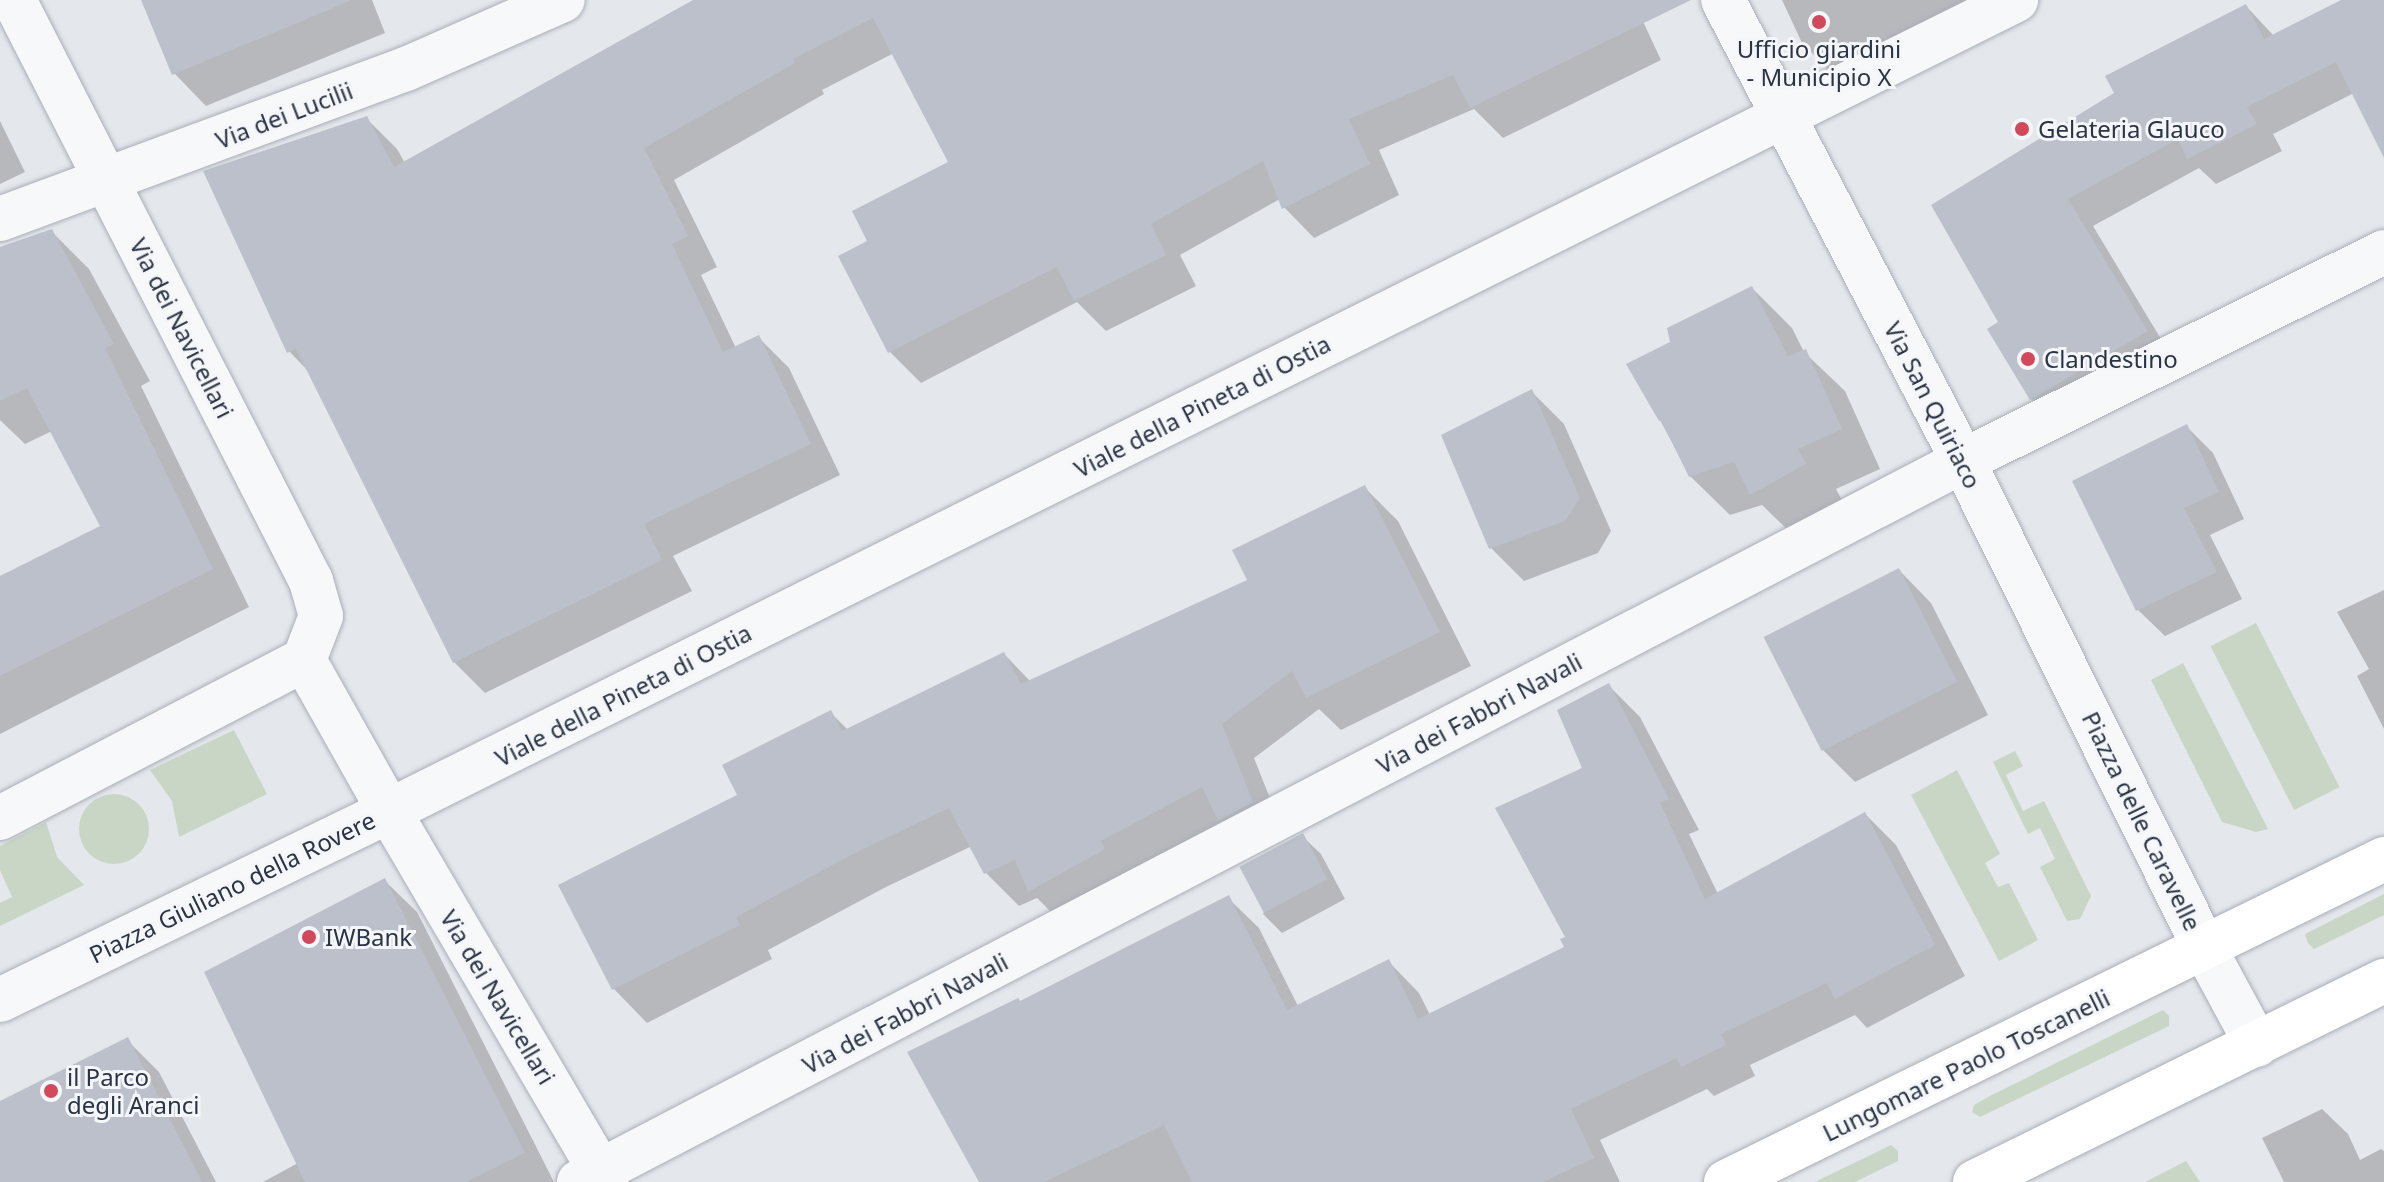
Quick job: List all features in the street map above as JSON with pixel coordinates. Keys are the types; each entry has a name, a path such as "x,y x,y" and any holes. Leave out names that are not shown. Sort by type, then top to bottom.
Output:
{"main road":[{"name":"Lungomare Paolo Toscanelli","path":"1726,1182 2384,859"},
{"path":"1975,1182 2384,981"}],"street":[{"name":"Via dei Navicellari","path":"14,0 311,581 321,616 304,660"},
{"name":"Via dei Lucilii","path":"0,219 406,69 563,0"},
{"name":"Via San Quiriaco","path":"1723,0 1963,461 2079,694"},
{"name":"Viale della Pineta di Ostia","path":"389,811 2016,0"},
{"name":"Via dei Fabbri Navali","path":"596,1178 1963,461 2384,252"},
{"name":"Piazza Giuliano della Rovere","path":"0,1000 389,811 304,660"},
{"path":"0,818 304,660"},
{"name":"Piazza delle Caravelle","path":"2079,694 2205,949"},
{"name":"Via dei Navicellari","path":"389,811 596,1178"},
{"path":"2205,949 2257,1045"}],"green space":[{"path":"2256,623 2340,787 2294,810 2211,646"},
{"path":"2183,663 2268,829 2256,832 2222,822 2151,680"},
{"path":"234,730 267,794 179,837 172,801 150,770"},
{"path":"2015,751 2023,766 2006,775 2023,811 2044,801 2091,896 2080,919 2067,921 2040,867 2055,859 2040,828 2028,834 1993,762"},
{"path":"1957,770 2000,854 1985,863 1998,887 2009,883 2038,940 1999,961 1911,795"},
{"path":"114,794 133,800 143,810 149,829 143,848 133,858 114,864 95,858 85,848 79,829 85,810 95,800"},
{"path":"46,822 57,857 84,885 0,926 0,903 12,897 0,870 0,846"},
{"path":"2384,894 2384,915 2314,949 2308,943 2305,934"},
{"path":"2163,1010 2169,1016 2169,1026 1980,1117 1972,1112 1974,1105 1990,1096"},
{"path":"1891,1145 1898,1151 1898,1161 1855,1182 1815,1182"},
{"path":"2186,1161 2200,1182 2145,1182"}],"building":[{"path":"141,0 350,0 350,1 172,75"},
{"path":"693,0 1691,0 1470,108 1453,75 1349,119 1370,164 1282,209 1263,161 1151,224 1166,255 1074,301 1057,267 888,353 838,256 867,241 852,211 948,162 873,18 793,59 795,63 644,148 688,236 672,244 723,352 759,335 811,444 644,524 662,560 453,663 296,349 287,353 203,171 367,116 394,167"},
{"path":"2341,0 2384,0 2384,158 2336,62 2247,107 2257,124 2187,159 2178,139 2068,199 2148,331 2030,400 1987,329 1998,322 1931,205 2114,93 2105,76 2246,4 2264,39"},
{"path":"52,229 114,344 105,348 213,569 0,676 0,576 100,526 27,388 0,401 0,247"},
{"path":"1752,286 1788,356 1806,349 1842,429 1798,449 1806,464 1750,495 1734,462 1689,477 1661,420 1626,364 1670,342 1667,328"},
{"path":"1532,389 1580,498 1565,521 1489,549 1441,435"},
{"path":"2187,424 2219,492 2184,508 2217,572 2136,611 2072,481"},
{"path":"1365,485 1440,632 1306,698 1292,671 1222,724 1253,802 1218,821 1202,787 1101,841 1105,849 1028,892 1015,860 984,874 949,808 853,854 736,917 740,925 612,990 558,885 737,795 722,765 831,710 842,731 1004,652 1021,684 1247,580 1232,550"},
{"path":"1899,568 1957,682 1822,751 1764,637"},
{"path":"1609,683 1669,799 1660,803 1705,899 1865,812 1935,945 1835,999 1827,983 1721,1034 1726,1045 1681,1067 1677,1058 1571,1109 1594,1158 1543,1182 1192,1182 1164,1125 1044,1182 979,1182 907,1052 1018,998 1020,1001 1229,895 1287,1010 1389,959 1418,1019 1564,947 1560,939 1565,937 1495,808 1582,768 1557,710"},
{"path":"1303,833 1327,879 1264,913 1239,867"},
{"path":"385,878 525,1153 466,1182 305,1182 204,972"},
{"path":"128,1037 202,1182 0,1182 0,1101"}],"place":[{"name":"Ufficio giardini - Municipio X","path":"1819,22"},
{"name":"Gelateria Glauco","path":"2022,129"},
{"name":"Clandestino","path":"2028,359"},
{"name":"IWBank","path":"309,937"},
{"name":"il Parco degli Aranci","path":"51,1091"}]}
